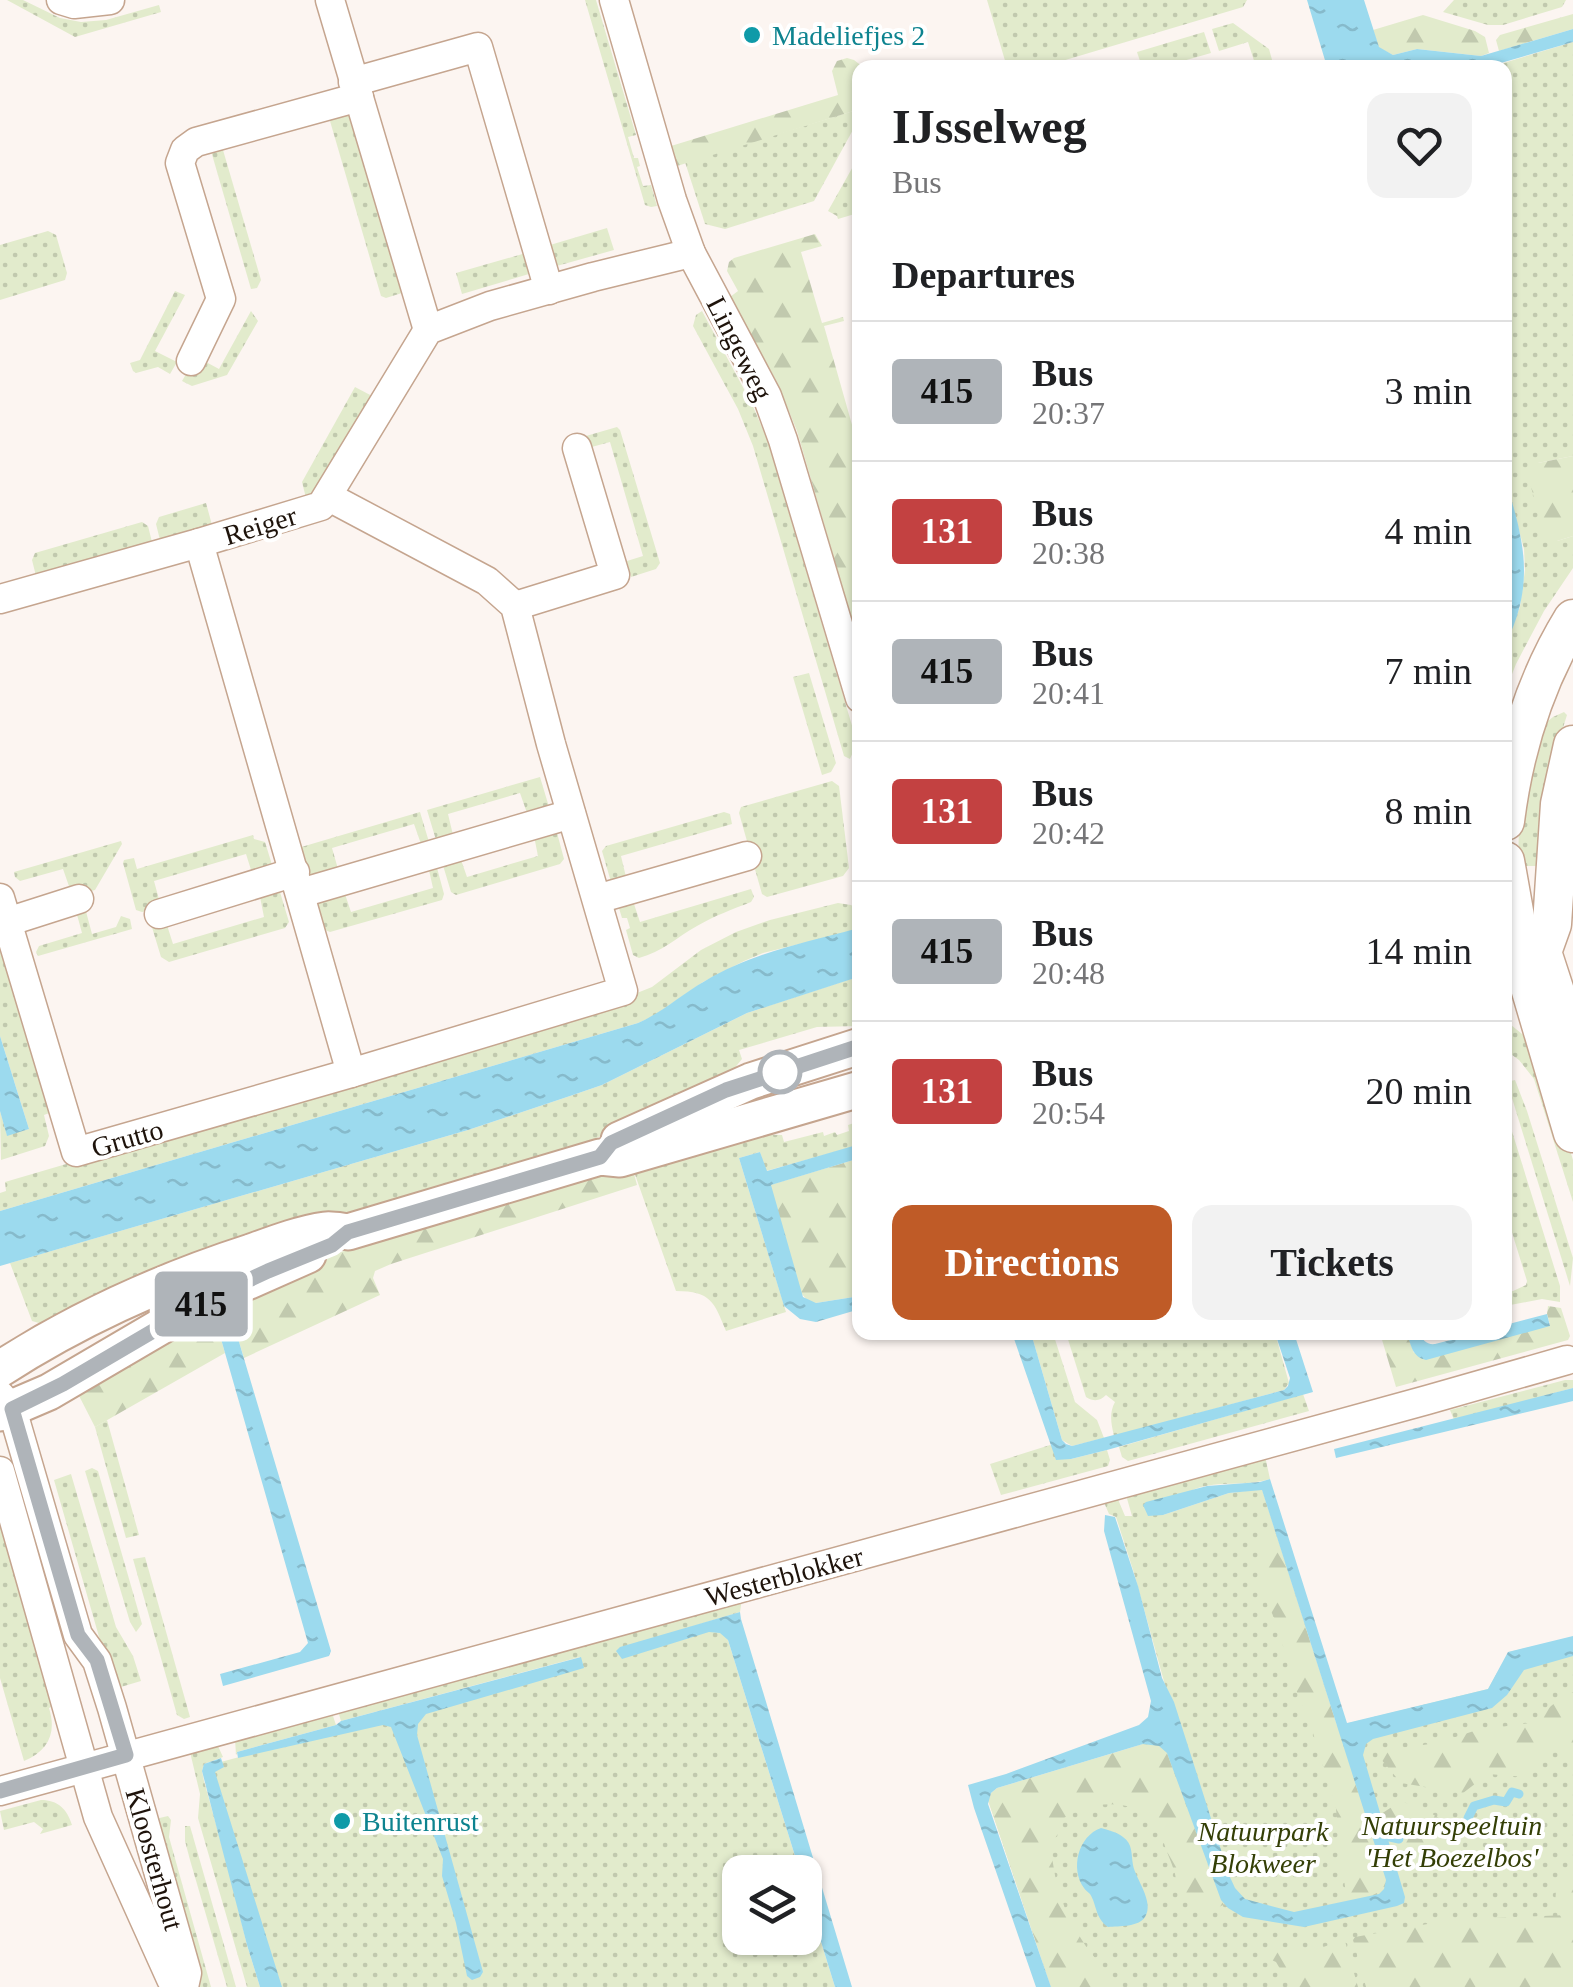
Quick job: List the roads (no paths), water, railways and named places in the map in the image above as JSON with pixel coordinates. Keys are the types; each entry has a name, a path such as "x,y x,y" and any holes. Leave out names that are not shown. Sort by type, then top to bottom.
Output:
{"main road":[{"path":"1512,780 1542,677 1573,619"},
{"path":"1519,959 1552,924 1560,804 1573,745"},
{"path":"1512,910 1519,959 1573,1134"},
{"path":"1519,959 1573,1048"}],"street":[{"path":"61,0 74,4 110,0"},
{"path":"330,0 428,330 490,306 691,253"},
{"name":"Lingeweg","path":"614,0 691,253 767,396 783,440 852,671"},
{"path":"191,361 221,298 180,163 185,150 196,142 478,47 548,290"},
{"name":"Reiger","path":"0,599 321,506 428,330"},
{"path":"329,496 487,581 515,606 615,574 577,448"},
{"path":"199,543 351,1073"},
{"name":"Grutto","path":"78,899 3,910 76,1152 622,992 515,606"},
{"path":"159,914 571,814"},
{"path":"596,900 747,856"},
{"path":"600,1157 611,1143 726,1090 852,1049"},
{"path":"4,1406 63,1384 206,1300 332,1245 348,1232 600,1157 620,1159 852,1091"},
{"path":"0,1369 53,1336 150,1288 326,1229 348,1232"},
{"name":"Westerblokker","path":"0,1791 1567,1360"},
{"name":"Kloosterhout","path":"0,1471 105,1834 171,1979 182,1987 187,1974 97,1660 78,1635 4,1406"}],"water":[{"path":"1307,0 1364,0 1379,47 1393,55 1417,49 1481,56 1573,29 1573,42 1511,60 1325,60"},
{"path":"1512,504 1524,562 1512,630"},
{"path":"852,930 852,979 747,1013 602,1085 468,1130 0,1266 0,1211 638,1023 705,981 778,950"},
{"path":"0,1036 29,1129 7,1136 0,1111"},
{"path":"852,1146 852,1160 771,1185 803,1297 816,1303 852,1297 852,1311 816,1322 800,1319 784,1306 739,1158 760,1152 767,1171"},
{"path":"1547,1314 1550,1326 1512,1336 1512,1323"},
{"path":"234,1325 331,1651 329,1656 223,1686 220,1674 300,1652 308,1643 219,1332"},
{"path":"1014,1340 1033,1340 1062,1440 1072,1446 1284,1390 1290,1378 1277,1340 1296,1340 1313,1392 1107,1450 1056,1460"},
{"path":"1409,1340 1435,1344 1451,1340 1499,1340 1426,1360 1415,1353"},
{"path":"1573,1388 1573,1401 1336,1458 1334,1449"},
{"path":"1270,1479 1347,1723 1488,1689 1508,1652 1573,1636 1573,1656 1524,1670 1507,1695 1492,1708 1366,1744 1363,1755 1405,1897 1404,1903 1397,1906 1304,1927 1243,1917 1228,1908 1221,1900 1167,1753 1159,1746 1143,1744 997,1788 988,1804 1051,1987 1036,1987 968,1785 1139,1725 1148,1717 1151,1701 1104,1531 1105,1515 1115,1517 1162,1678 1174,1702 1235,1888 1245,1899 1294,1912 1379,1894 1384,1889 1386,1880 1262,1490 1229,1493 1163,1515 1148,1516 1143,1505 1207,1486"},
{"path":"740,1612 812,1855 795,1855 728,1640 720,1633 709,1632 622,1659 616,1651"},
{"path":"581,1657 584,1668 426,1714 418,1724 417,1735 483,1972 472,1980 467,1976 442,1876 443,1859 391,1727 383,1725 238,1758 237,1752 341,1721"},
{"path":"221,1758 224,1767 215,1772 282,1987 260,1987 247,1945 202,1771 204,1764"},
{"path":"1101,1828 1121,1835 1130,1846 1134,1870 1148,1904 1145,1917 1138,1923 1108,1927 1080,1880 1077,1863 1082,1845"},
{"path":"822,1888 852,1987 835,1987 822,1945"}],"waterway":[{"path":"1468,1818 1474,1806 1494,1800 1506,1802 1512,1792 1519,1794"},
{"path":"1381,1835 1399,1839"}],"place":[{"name":"Madeliefjes 2","path":"752,35"},
{"name":"Buitenrust","path":"342,1821"}],"park label":[{"name":"Natuurspeeltuin 'Het Boezelbos'","path":"1452,1841"},
{"name":"Natuurpark Blokweer","path":"1263,1847"}]}
